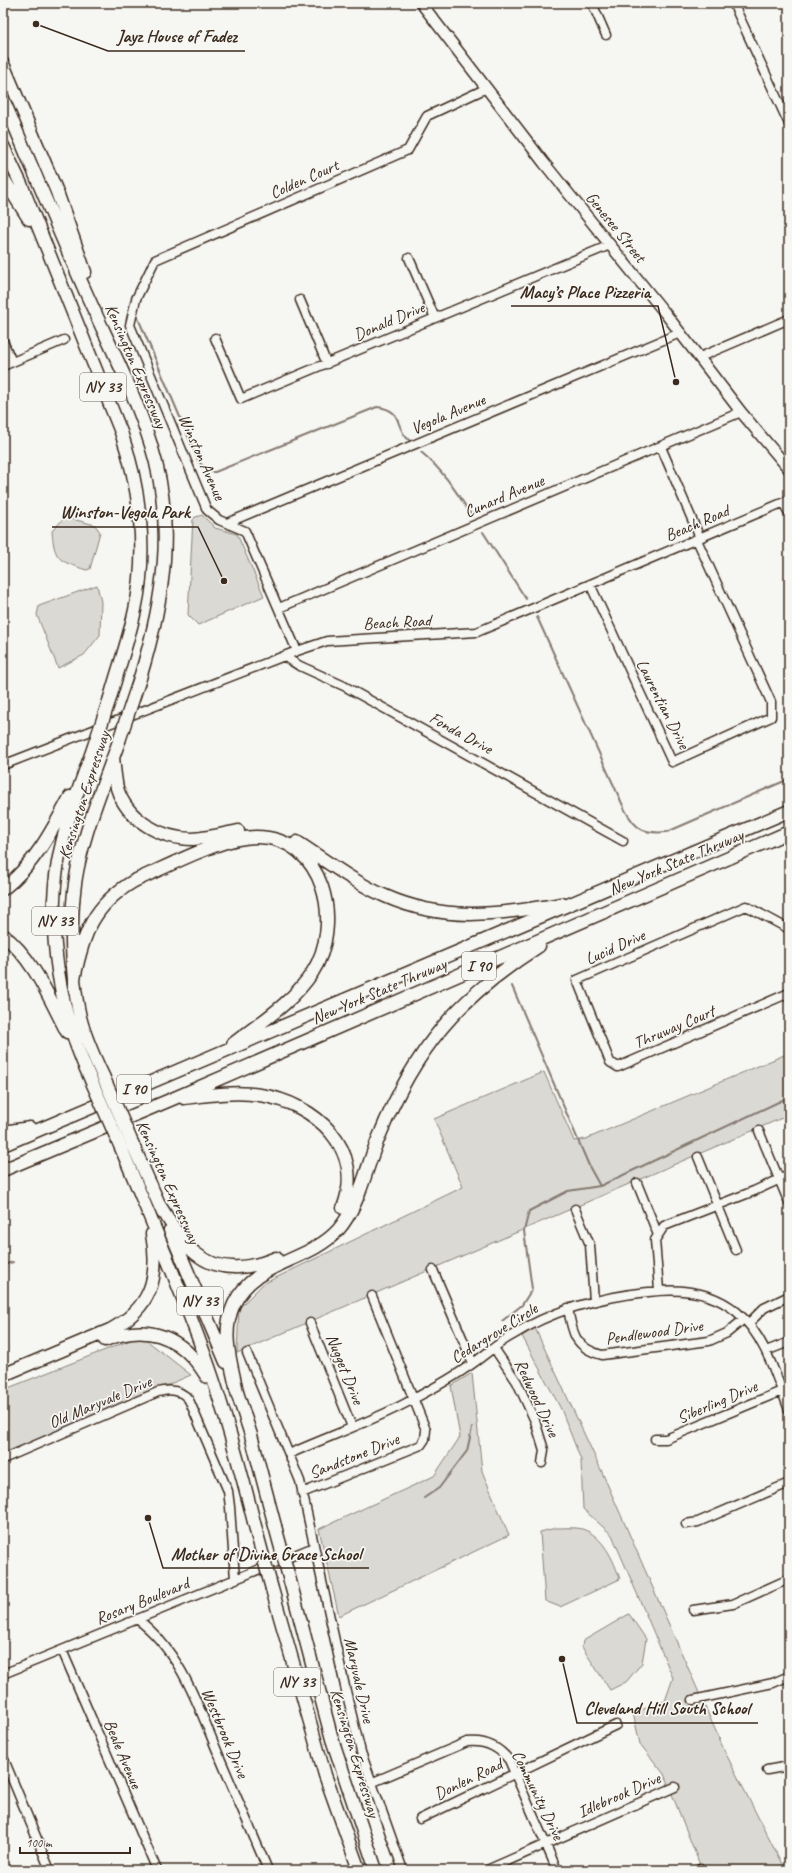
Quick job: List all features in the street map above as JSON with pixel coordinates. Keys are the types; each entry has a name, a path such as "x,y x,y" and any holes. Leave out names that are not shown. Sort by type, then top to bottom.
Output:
{"highway":[{"path":"3,64 57,192 110,347"},
{"name":"Kensington Expressway","path":"3,99 140,413 158,472 164,518 165,557 160,603 140,678 85,838 79,864 74,894 74,979 80,1016 90,1048 212,1328 238,1396 251,1435 332,1739 376,1870"},
{"name":"Kensington Expressway","path":"3,146 21,184 127,449 136,492 141,538 139,585 136,609 110,698 65,832 58,862 55,895 57,961 64,1003 88,1075 122,1150 188,1310 216,1391 323,1768 360,1870"},
{"path":"3,178 30,220 53,263"},
{"path":"3,889 17,878 48,838 91,755"},
{"path":"113,757 118,788 124,803 135,817 156,831 166,835 194,839 254,830 280,834 295,841 384,896 428,911 449,914 501,913 581,901"},
{"name":"New York State Thruway","path":"3,1145 581,901 789,811"},
{"name":"New York State Thruway","path":"4,1170 170,1100 789,832"},
{"path":"74,979 80,951 91,922 109,899 121,889 134,881 230,840 256,836 287,844 304,857 312,866 321,883 327,913 327,930 323,946 313,971 292,997 219,1054"},
{"path":"238,1396 227,1344 227,1332 231,1313 238,1295 260,1275 271,1268 310,1250 331,1237 338,1230 354,1203 394,1099 427,1046 463,1004 494,976 565,929"},
{"path":"3,935 20,950 31,965 88,1075"},
{"path":"160,1206 194,1253 217,1264 244,1268 265,1262 309,1244 319,1238 328,1230 343,1209 349,1192 350,1180 345,1154 338,1140 319,1121 292,1104 259,1094 217,1095 170,1100"},
{"path":"3,1132 49,1125"},
{"path":"3,1375 122,1324 142,1305 152,1286 155,1260 147,1211"},
{"path":"3,1382 117,1335 139,1331 162,1336 183,1347 200,1365 216,1391"}],"main road":[{"name":"Genesee Street","path":"421,3 544,163 700,357 741,412 789,470"}],"street":[{"path":"592,3 606,35"},
{"path":"732,3 789,124"},
{"name":"Colden Court","path":"136,299 155,260 408,150 427,116 487,88"},
{"name":"Donald Drive","path":"215,338 240,399 610,245"},
{"path":"410,258 435,318"},
{"name":"Winston Avenue","path":"136,299 130,325 207,510 218,520 245,531 297,651"},
{"path":"300,300 327,364"},
{"path":"700,357 789,319"},
{"name":"Vegola Avenue","path":"227,523 680,333"},
{"path":"3,366 64,340"},
{"path":"3,341 12,362"},
{"name":"Cunard Avenue","path":"279,608 741,412"},
{"path":"661,447 698,539"},
{"path":"786,501 789,513"},
{"name":"Beach Road","path":"3,765 297,651 327,641 477,632 786,501"},
{"name":"Laurentian Drive","path":"590,584 672,762 771,717 771,702 698,539"},
{"name":"Fonda Drive","path":"284,656 298,665 344,686 623,841"},
{"name":"Lucid Drive","path":"595,1023 577,980 746,906 789,929"},
{"name":"Thruway Court","path":"595,1023 610,1062 618,1067 789,993"},
{"path":"759,1132 789,1203"},
{"path":"698,1157 736,1250"},
{"path":"659,1290 655,1240 664,1226 789,1175"},
{"path":"637,1183 658,1234"},
{"path":"575,1209 590,1246 594,1301"},
{"path":"434,1270 473,1363"},
{"name":"Cedargrove Circle","path":"290,1454 413,1399 473,1363 510,1336 568,1308 622,1294 659,1290 689,1291 703,1294 726,1304 747,1321 766,1352 785,1389 789,1410"},
{"name":"Sandstone Drive","path":"247,1353 290,1454 300,1481 302,1493 420,1445 425,1439 426,1430 372,1296"},
{"name":"Pendlewood Drive","path":"568,1308 572,1330 580,1344 589,1352 602,1355 709,1341 727,1333 747,1321 764,1308 789,1296"},
{"name":"Nugget Drive","path":"310,1323 352,1427"},
{"path":"766,1352 789,1342"},
{"name":"Redwood Drive","path":"494,1348 518,1382 535,1421 544,1450 542,1463"},
{"name":"Siberling Drive","path":"655,1439 666,1439 785,1389"},
{"name":"Old Maryvale Drive","path":"3,1459 158,1392 177,1390 184,1393 189,1400 228,1491 235,1579"},
{"path":"686,1524 698,1522 789,1483"},
{"name":"Maryvale Drive","path":"302,1493 346,1691 371,1783 403,1870"},
{"name":"Rosary Boulevard","path":"3,1674 314,1547"},
{"path":"693,1610 733,1604 789,1579"},
{"name":"Westbrook Drive","path":"137,1619 166,1647 186,1680 268,1870"},
{"name":"Beale Avenue","path":"62,1650 157,1870"},
{"path":"692,1700 773,1684 789,1676"},
{"name":"Donlen Road","path":"420,1819 616,1725"},
{"name":"Community Drive","path":"371,1783 460,1745 476,1741 484,1742 498,1749 509,1760 557,1870"},
{"path":"3,1757 50,1870"},
{"path":"768,1770 789,1766"},
{"name":"Idlebrook Drive","path":"487,1870 675,1787"}],"shaded area":[{"path":"202,515 215,528 237,534 264,596 198,625 188,615 193,518"},
{"path":"65,517 95,525 100,532 90,569 86,570 64,562 54,548 52,531"},
{"path":"97,585 101,602 100,635 84,655 58,668 37,615 39,606"},
{"path":"789,1053 789,1115 237,1353 239,1308 263,1284 463,1187 434,1119 544,1072 574,1141 586,1139"},
{"path":"535,1328 602,1472 725,1752 785,1870 702,1870 664,1774 640,1744 633,1713 665,1701 673,1678 612,1535 583,1509 581,1460 561,1409 522,1336"},
{"path":"141,1336 191,1375 3,1456 3,1390"},
{"path":"472,1373 482,1471 509,1535 339,1616 319,1529 434,1476 460,1437 451,1386"},
{"path":"556,1528 582,1529 596,1537 611,1557 620,1579 560,1607 545,1601 540,1532"},
{"path":"629,1614 646,1639 642,1663 626,1682 610,1690 582,1647 583,1641"}],"waterway":[{"path":"138,318 199,462 208,472 215,472 377,407 386,409 395,415 401,430 409,440"},
{"path":"421,452 443,474 472,516"},
{"path":"483,532 526,599"},
{"path":"537,617 625,810 637,826 647,831 667,832 789,779"},
{"path":"512,986 590,1168 600,1186"},
{"path":"502,1321 522,1305 532,1289 524,1231 529,1211 568,1191 600,1186 789,1097"},
{"path":"3,1265 13,1262"},
{"path":"424,1498 439,1488 467,1451 472,1428"}],"place":[{"name":"Jayz House of Fadez","path":"36,24"},
{"name":"Macy’s Place Pizzeria","path":"676,382"},
{"name":"Winston-Vegola Park","path":"224,581"},
{"name":"Mother of Divine Grace School","path":"148,1518"},
{"name":"Cleveland Hill South School","path":"562,1659"}]}
